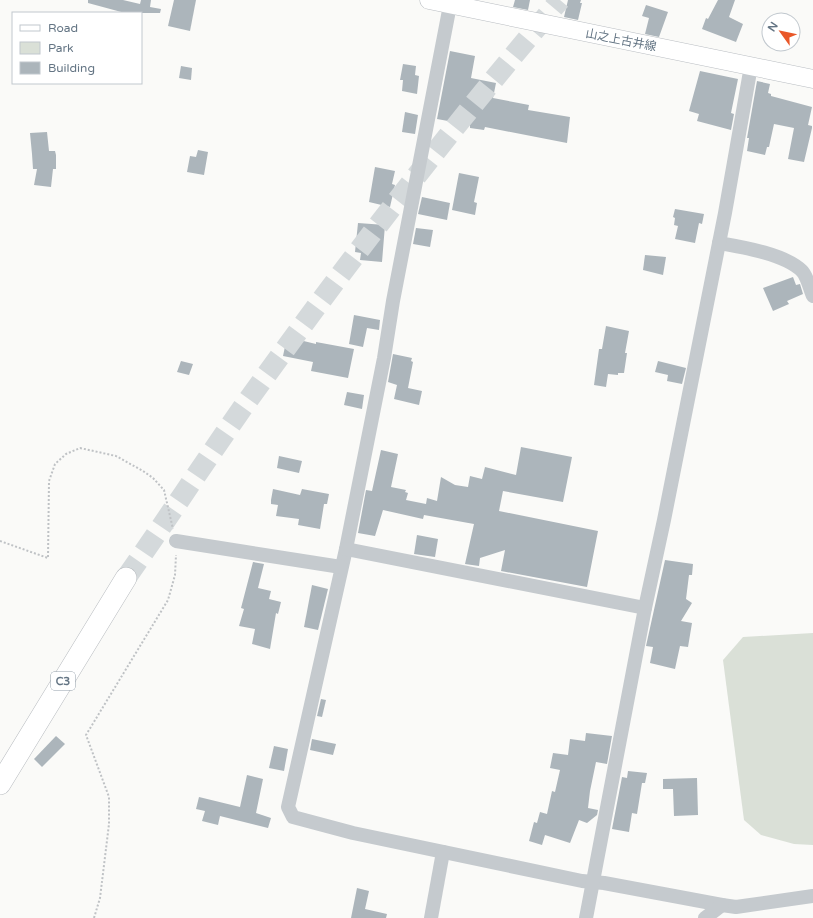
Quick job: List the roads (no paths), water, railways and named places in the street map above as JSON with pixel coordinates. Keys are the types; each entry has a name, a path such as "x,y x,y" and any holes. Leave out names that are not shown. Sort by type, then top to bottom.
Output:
{"highway":[{"name":"C3","path":"0,784 126,578"}],"main road":[{"name":"山之上古井線","path":"429,0 450,2 751,66 812,75"}],"street":[{"path":"450,2 393,301 384,358 346,549 288,807 293,817 353,833 592,882 722,905 736,907 813,896"},
{"path":"586,918 620,746 645,608 719,244 751,66"},
{"path":"719,244 740,247 789,261 803,271 813,296"},
{"path":"176,541 341,567"},
{"path":"346,549 645,608"},
{"path":"431,918 443,852"},
{"path":"706,918 722,905"}],"tunnel":[{"path":"126,578 241,410 357,253 436,151 560,0"}]}
